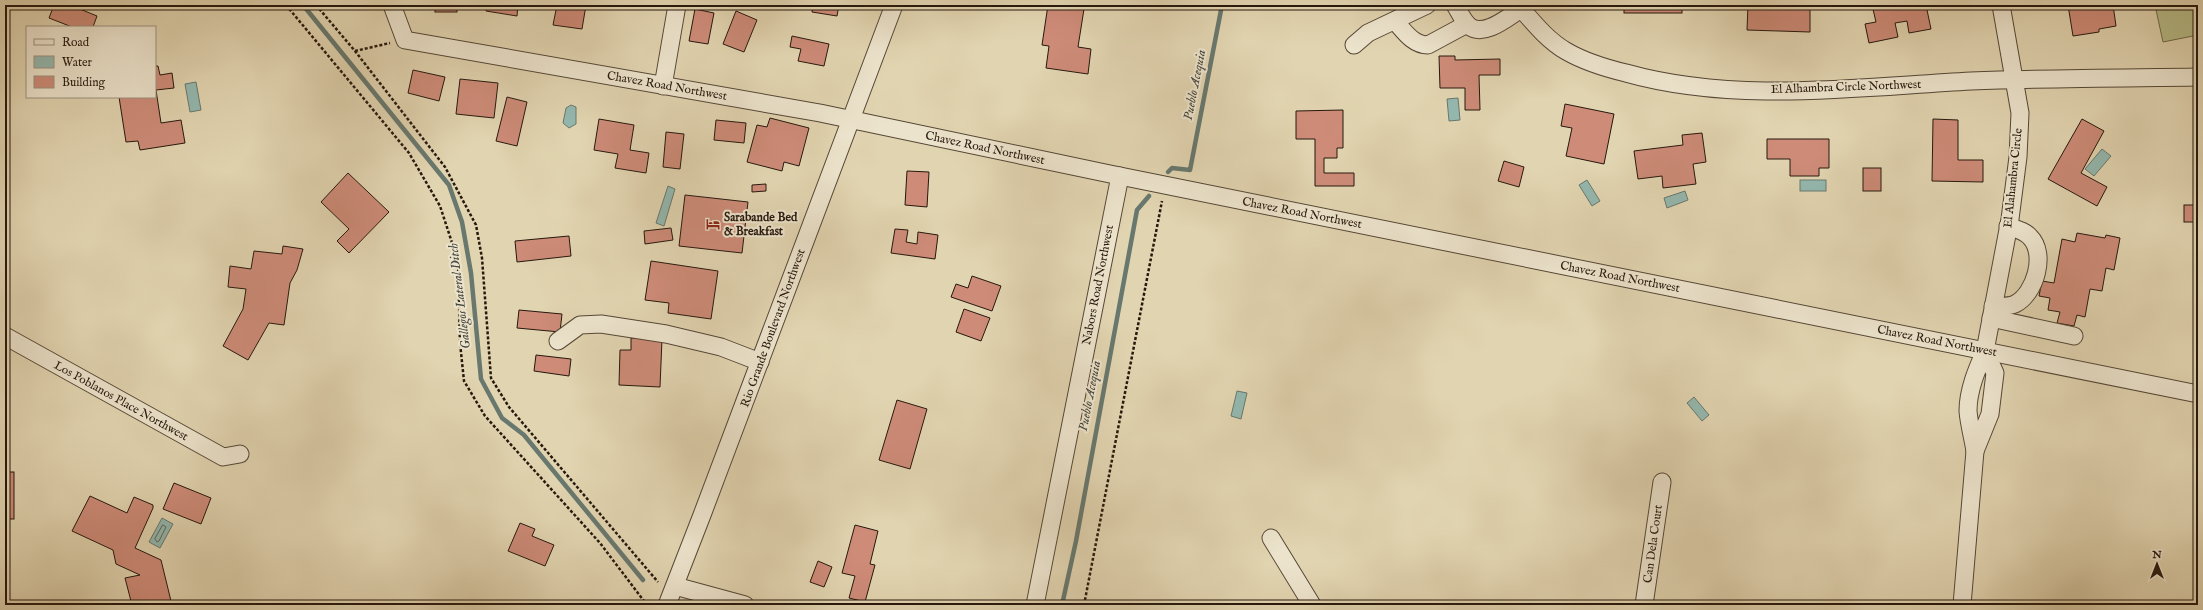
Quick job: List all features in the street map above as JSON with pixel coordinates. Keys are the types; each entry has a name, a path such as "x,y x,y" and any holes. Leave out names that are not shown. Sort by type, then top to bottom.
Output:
{"street":[{"path":"392,5 405,40"},
{"path":"663,86 677,5"},
{"name":"Rio Grande Boulevard Northwest","path":"670,597 894,5"},
{"path":"1354,45 1368,34 1427,5"},
{"path":"1455,5 1467,24 1478,29 1487,29 1520,7"},
{"name":"El Alahambra Circle","path":"1975,451 1968,412 1969,399 1976,370 1985,351 2008,226 2018,157 2020,113 2016,81 2001,5"},
{"name":"El Alhambra Circle Northwest","path":"1520,7 1543,34 1566,51 1590,62 1644,78 1687,87 1744,91 1892,87 1972,81 2198,77"},
{"path":"1395,21 1414,42 1425,45 1428,45 1467,24"},
{"name":"Chavez Road Northwest","path":"405,40 850,120 2198,394"},
{"name":"Nabors Road Northwest","path":"1035,605 1120,176"},
{"path":"1992,312 2014,305 2025,295 2033,283 2037,269 2038,254 2035,244 2030,236 2008,226"},
{"path":"1992,312 2074,336"},
{"path":"558,341 580,325 601,324 666,334 721,347 760,362"},
{"name":"Los Poblanos Place Northwest","path":"5,336 222,457 240,454"},
{"path":"1962,605 1975,451 1990,414 1995,373 1985,351"},
{"name":"Can Dela Court","path":"1644,605 1662,482"},
{"path":"1271,538 1312,605"},
{"path":"670,597 745,605"}],"path":[{"path":"286,5 409,152 440,206 458,261 460,343 464,381 485,416 600,543 647,605"},
{"path":"316,5 355,51 445,166 476,225 482,258 490,378 509,407 670,597"},
{"path":"355,51 405,40"},
{"path":"1084,605 1164,185"}],"green space":[{"path":"2155,5 2198,5 2198,35 2163,42"}],"water":[{"path":"196,82 201,110 190,112 185,84"},
{"path":"1458,98 1460,120 1449,121 1447,99"},
{"path":"571,105 576,107 576,124 569,128 563,123 566,108"},
{"path":"2102,149 2111,156 2094,176 2085,169"},
{"path":"1587,180 1600,201 1592,206 1579,185"},
{"path":"1800,180 1826,180 1826,191 1800,191"},
{"path":"668,186 675,189 664,226 656,223"},
{"path":"1685,191 1688,200 1667,208 1664,198"},
{"path":"1237,391 1247,393 1241,419 1231,416"},
{"path":"1694,397 1709,415 1702,421 1687,403"},
{"path":"162,518 173,524 160,548 149,542"}],"building":[{"path":"54,5 70,5 97,16 93,26 69,26 49,18"},
{"path":"435,5 457,5 457,12 435,12"},
{"path":"487,5 518,5 517,16 486,11"},
{"path":"557,5 586,5 582,29 553,25"},
{"path":"813,5 839,5 837,16 812,12"},
{"path":"1048,5 1084,9 1078,47 1091,49 1088,74 1046,68 1049,46 1042,45"},
{"path":"1624,5 1682,5 1682,13 1624,13"},
{"path":"1748,5 1810,5 1810,32 1747,30"},
{"path":"1872,5 1926,5 1931,29 1909,33 1907,21 1895,23 1898,37 1869,43 1865,24 1876,22"},
{"path":"2068,5 2113,5 2116,26 2099,29 2099,32 2073,36"},
{"path":"695,9 714,13 708,44 689,41"},
{"path":"736,11 757,20 744,52 723,44"},
{"path":"792,36 829,44 824,66 798,61 801,49 790,47"},
{"path":"1439,56 1455,56 1455,60 1500,59 1500,75 1479,75 1480,110 1465,110 1465,88 1440,88"},
{"path":"156,66 158,66 160,75 172,73 174,88 156,90"},
{"path":"413,70 445,77 439,101 408,93"},
{"path":"460,79 498,83 494,118 456,114"},
{"path":"156,90 161,123 181,120 185,143 140,150 138,141 126,142 119,98 156,98"},
{"path":"507,97 527,102 517,146 496,141"},
{"path":"1565,104 1614,114 1604,164 1566,156 1572,128 1561,126"},
{"path":"1343,110 1343,148 1337,148 1337,158 1324,158 1324,173 1354,173 1354,186 1315,186 1315,139 1296,139 1296,111"},
{"path":"770,118 809,128 799,166 784,162 782,171 747,162 757,125 767,127"},
{"path":"599,119 634,125 630,150 649,153 646,173 615,168 618,154 594,150"},
{"path":"1933,119 1958,120 1958,160 1983,160 1983,182 1932,181"},
{"path":"2082,119 2104,131 2081,173 2107,187 2097,206 2048,179"},
{"path":"716,120 746,123 744,143 714,140"},
{"path":"666,132 684,134 680,169 663,167"},
{"path":"1702,133 1706,162 1693,164 1696,184 1663,188 1662,176 1638,179 1634,151 1683,145 1682,135"},
{"path":"1767,139 1829,139 1829,168 1819,168 1819,176 1790,176 1790,159 1767,159"},
{"path":"1504,161 1524,167 1519,187 1498,181"},
{"path":"1863,168 1881,168 1881,191 1863,191"},
{"path":"907,171 929,172 927,207 905,205"},
{"path":"348,173 389,212 349,253 337,241 349,229 321,202"},
{"path":"766,184 766,191 752,192 752,185"},
{"name":"Sarabande Bed & Breakfast","path":"685,195 748,202 742,253 679,246"},
{"path":"2184,205 2198,205 2198,222 2184,222"},
{"path":"671,228 673,240 645,244 644,231"},
{"path":"895,229 908,230 906,242 917,244 918,232 938,235 935,259 891,253"},
{"path":"2077,233 2105,238 2106,235 2120,238 2114,270 2106,268 2102,291 2090,289 2085,317 2077,315 2074,326 2057,323 2060,312 2048,310 2050,298 2039,296 2042,281 2054,283 2062,239 2075,242"},
{"path":"569,236 571,256 517,262 515,241"},
{"path":"283,246 303,249 297,270 290,283 284,325 269,323 248,360 223,346 243,309 246,289 228,287 230,266 251,269 254,251 282,254"},
{"path":"2194,253 2198,253 2198,276"},
{"path":"651,261 718,271 711,319 668,313 669,303 645,300"},
{"path":"972,276 1001,286 992,311 951,297 956,284 968,288"},
{"path":"964,309 990,318 981,341 956,332"},
{"path":"519,310 562,314 560,332 517,328"},
{"path":"631,338 662,339 660,387 619,385 620,350 631,350"},
{"path":"536,355 571,359 569,376 534,371"},
{"path":"897,400 927,409 910,469 879,460"},
{"path":"5,472 14,472 14,519 5,519"},
{"path":"174,483 211,498 201,524 163,509"},
{"path":"90,496 127,513 134,497 153,505 135,548 161,560 171,601 156,605 132,605 125,578 140,575 116,564 113,550 72,531"},
{"path":"520,523 535,529 532,536 554,545 545,566 508,551"},
{"path":"855,525 878,531 870,564 875,565 865,602 849,598 855,576 842,573"},
{"path":"818,561 832,567 824,587 810,582"},
{"path":"313,603 328,603 329,605 308,605"}],"waterway":[{"name":"Gallegos Lateral Ditch","path":"303,5 449,185 462,222 471,273 481,379 502,418 524,435 643,580"},
{"name":"Pueblo Acequia","path":"1168,172 1172,168 1190,170 1222,5"},
{"name":"Pueblo Acequia","path":"1062,605 1076,541 1137,210 1149,196"}],"place":[{"name":"Sarabande Bed & Breakfast","path":"713,224"}]}
